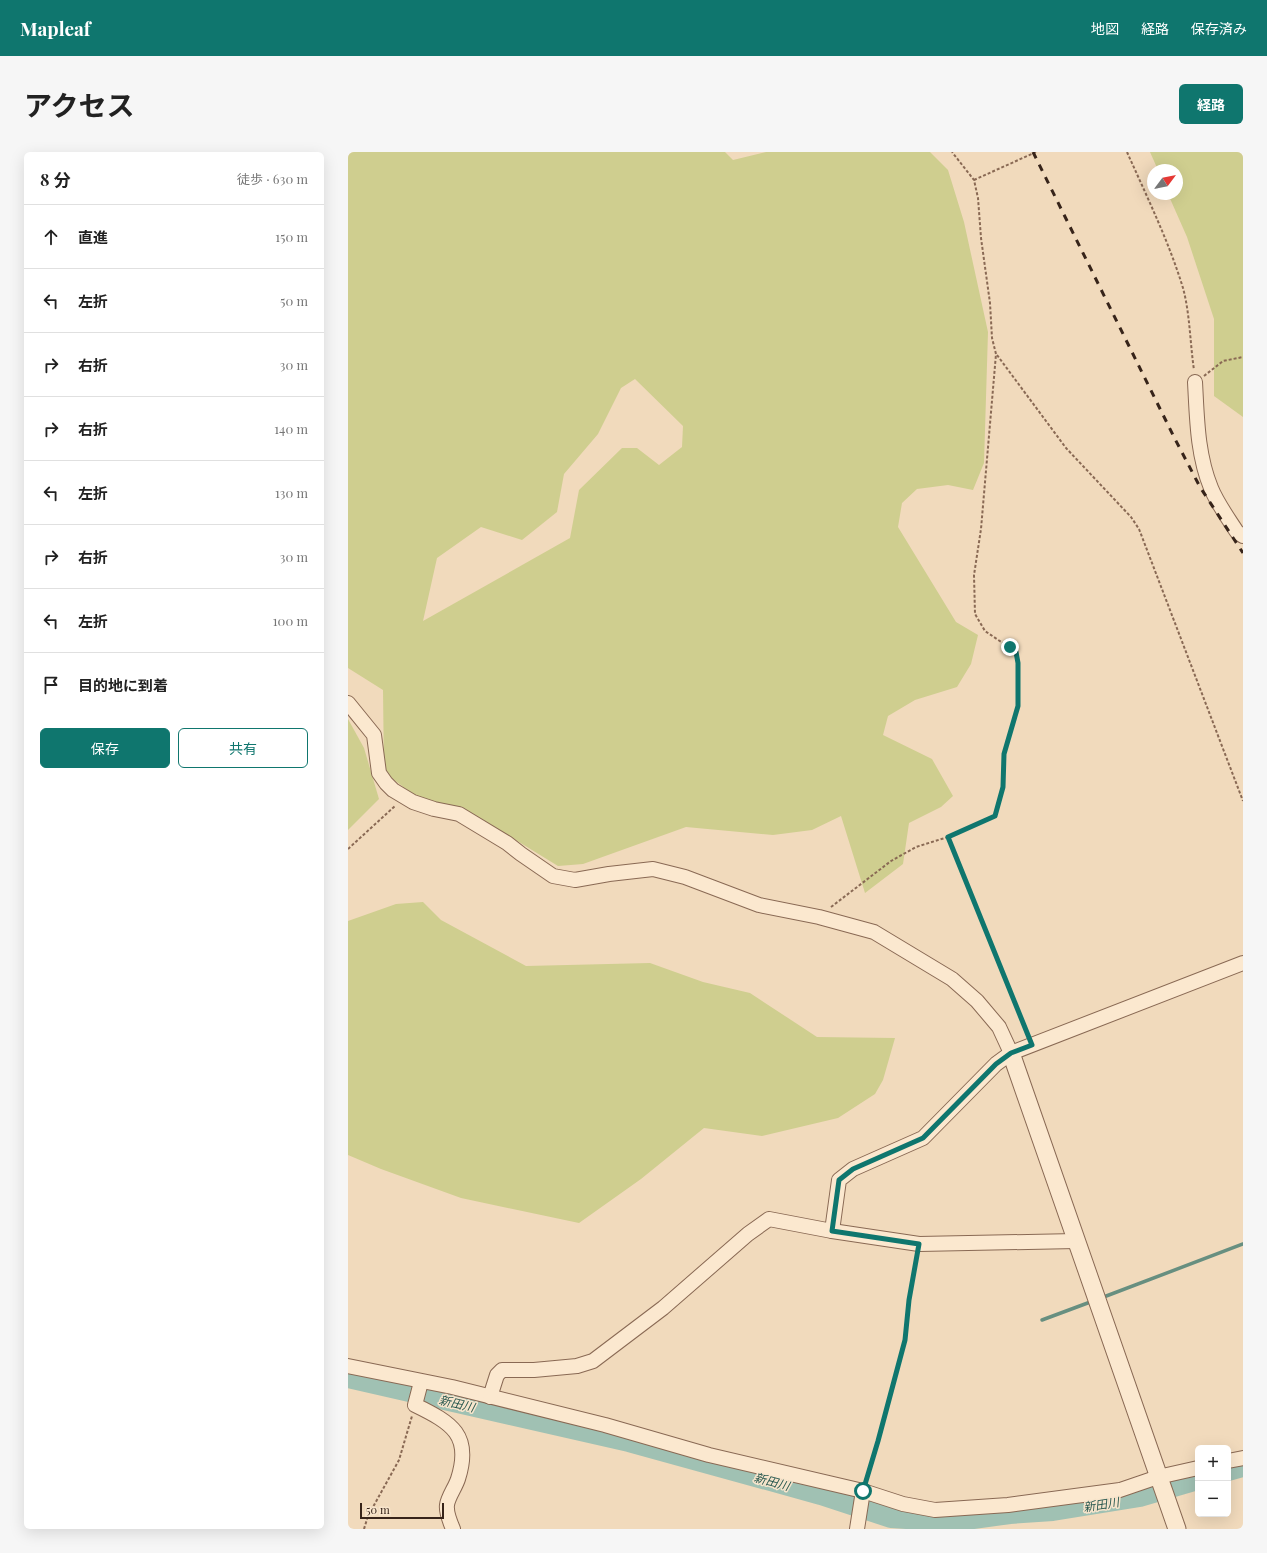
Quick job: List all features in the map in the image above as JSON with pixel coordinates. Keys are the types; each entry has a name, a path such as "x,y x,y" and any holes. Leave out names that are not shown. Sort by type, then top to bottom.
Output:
{"street":[{"path":"1195,382 1200,450 1208,479 1215,497 1238,532 1243,536"},
{"path":"348,703 374,735 379,773 386,784 405,797 423,806 458,814 507,843 553,876 575,880 653,869 685,877 759,905 819,917 874,932 952,979 977,1001 998,1027 1011,1053 1177,1529"},
{"path":"832,1231 839,1180 853,1169 923,1138 996,1064 1011,1053 1243,964"},
{"path":"490,1397 497,1375 502,1370 534,1370 577,1366 593,1361 663,1308 748,1234 769,1219 832,1231 919,1244 1076,1241"},
{"path":"348,1366 421,1382 452,1387 605,1425 710,1455 863,1491 903,1504 935,1510 1008,1505 1120,1490 1158,1477 1195,1469"},
{"path":"421,1382 415,1405 437,1415 457,1432 464,1454 458,1480 447,1505 450,1522 453,1529"},
{"path":"1231,1460 1243,1458"},
{"path":"857,1529 863,1491"}],"path":[{"path":"819,917 860,883 891,861 916,847 948,837 995,816 1003,787 1004,754 1018,706 1018,663 1016,652 985,631 975,614 974,575 981,529 996,354 992,338 990,303 981,238 978,198 974,180 952,152"},
{"path":"974,180 1036,152"},
{"path":"1127,152 1170,254 1183,289 1188,314 1195,382"},
{"path":"996,354 1066,448 1131,517 1139,529 1243,801"},
{"path":"1195,382 1223,361 1243,357"},
{"path":"348,849 405,797"},
{"path":"948,837 1032,1045"},
{"path":"863,1491 905,1340 909,1300 919,1244"},
{"path":"364,1529 368,1516 399,1460 415,1405"}],"shaded area":[{"path":"348,152 725,152 733,160 766,152 930,152 948,170 964,222 988,332 984,463 973,490 948,485 917,489 902,503 898,527 956,622 978,635 971,664 957,687 915,700 888,716 883,735 932,759 953,796 941,807 909,823 903,864 865,893 841,816 812,830 773,835 686,827 583,864 558,866 485,821 415,796 384,772 383,690 348,668","holes":["635,379 683,426 682,447 659,465 637,448 622,448 579,490 570,538 423,621 437,558 481,527 522,540 557,512 564,474 598,434 621,388"]},
{"path":"1150,152 1243,152 1243,417 1214,396 1214,319 1187,237 1171,200 1183,200 1183,164 1155,164"},
{"path":"348,719 364,748 379,799 348,830"},
{"path":"423,902 441,920 526,966 650,963 703,982 750,993 817,1037 895,1038 883,1080 875,1094 838,1118 762,1136 704,1128 641,1179 579,1223 461,1198 381,1169 348,1155 348,921 396,904"}],"waterway":[{"path":"1101,1298 1243,1244"},
{"path":"1042,1320 1093,1301"},
{"name":"新田川","path":"348,1378 629,1442 821,1495 891,1518 952,1522 1010,1514 1053,1511 1140,1497 1195,1481"},
{"name":"新田川","path":"1231,1470 1243,1467"}],"railway":[{"path":"1033,152 1200,487 1243,553"}],"route":[{"path":"863,1491 905,1340 909,1300 919,1244 832,1231 839,1180 853,1169 923,1138 996,1064 1011,1053 1032,1045 948,837 995,816 1003,787 1004,754 1018,706 1018,663 1016,652 1010,647"}]}
